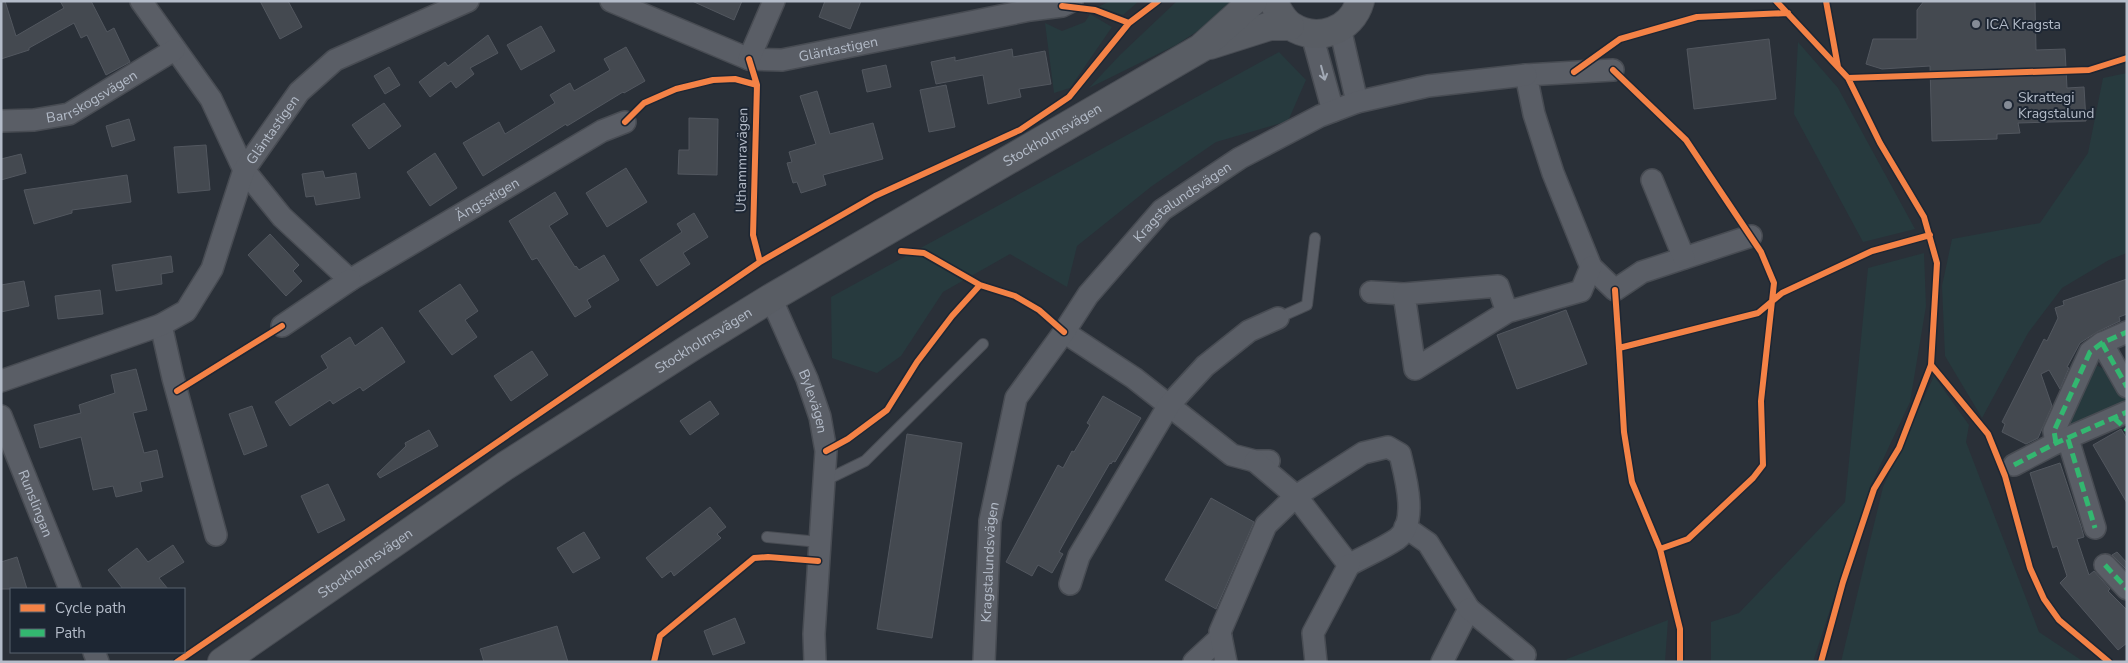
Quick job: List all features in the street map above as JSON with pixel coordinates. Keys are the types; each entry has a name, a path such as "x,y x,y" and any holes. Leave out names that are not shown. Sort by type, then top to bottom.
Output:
{"main road":[{"name":"Stockholmsvägen","path":"222,662 505,466 771,298 1201,48 1253,1"},
{"path":"1273,1 1280,16 1301,30"},
{"path":"1352,14 1382,1"},
{"name":"Stockholmsvägen","path":"1201,48 1270,26 1327,34 1352,14"}],"street":[{"path":"141,1 174,50 211,99 244,170 282,216 350,280"},
{"name":"Gläntastigen","path":"612,1 749,59 782,60 1030,10 1062,6 1072,1"},
{"path":"749,59 774,1"},
{"name":"Gläntastigen","path":"1,381 161,324 186,311 212,269 244,170 299,92 335,60 463,2"},
{"path":"1352,14 1357,102"},
{"path":"1301,30 1334,111"},
{"name":"Barrskogsvägen","path":"2,121 34,120 68,114 174,50"},
{"name":"Kragstalundsvägen","path":"984,662 990,521 1016,398 1064,332 1088,295 1162,210 1240,158 1334,111 1357,102 1428,86 1526,75 1613,70"},
{"path":"1526,75 1534,114 1553,173 1591,267 1615,290 1642,272 1751,236"},
{"name":"Ängsstigen","path":"282,326 350,280 602,131 625,122"},
{"path":"1652,180 1684,258"},
{"path":"1404,294 1415,369 1507,312 1581,291 1591,267"},
{"path":"1371,292 1404,294 1498,286 1507,312"},
{"name":"Bylevägen","path":"771,298 807,379 820,417 826,451 814,634 815,662"},
{"path":"1070,584 1079,556 1169,405 1205,366 1249,331 1278,318"},
{"path":"161,324 173,378 216,535"},
{"path":"1064,332 1134,378 1232,456 1262,461 1296,496 1350,565"},
{"path":"2095,528 2062,441 2054,431 2090,352 2102,343 2127,332"},
{"path":"2102,343 2127,387"},
{"name":"Runslingan","path":"1,416 70,588"},
{"path":"2014,465 2062,441 2122,420"},
{"path":"1226,662 1220,632 1266,525 1296,496 1363,453 1388,446 1400,454 1408,486 1409,518 1399,538 1350,565 1313,633 1316,662"},
{"path":"1405,527 1428,543 1469,609 1525,655"},
{"path":"2104,565 2127,589"},
{"path":"1442,662 1469,609"},
{"path":"1194,662 1221,637"}],"lane":[{"path":"1278,318 1307,305 1315,238"},
{"path":"823,482 865,461 983,344"},
{"path":"767,537 819,542"}],"green space":[{"path":"1110,1 1139,1 1123,15 1098,7"},
{"path":"1177,1 1244,1 1176,45 1089,88 1120,55"},
{"path":"1090,14 1112,27 1070,88 1054,93 1045,23 1062,31 1085,22"},
{"path":"1798,42 1838,88 1915,229 1863,242 1794,114"},
{"path":"1279,52 1306,80 1288,121 1216,142 1152,186 1077,246 1067,287 1010,254 943,292 901,356 877,373 832,358 831,297"},
{"path":"2127,73 2127,253 2109,260 2062,288 2028,333 1982,418 1945,356 1942,286 1952,239 2040,223 2088,153 2103,78"},
{"path":"1924,253 1926,306 1910,402 1870,487 1813,662 1711,662 1711,622 1739,613 1845,502 1868,268"},
{"path":"2091,362 2107,371 2127,395 2127,409 2068,430 2064,419"},
{"path":"1934,376 1969,425 1966,442 2039,632 2084,662 1841,662 1883,487"},
{"path":"1668,620 1665,662 1565,662 1567,659"}],"building":[{"path":"1,1 5,1 16,36 64,8 60,1 91,1 107,32 114,28 130,62 106,75 87,35 81,38 74,23 29,48 29,50 1,59"},
{"path":"260,1 288,1 302,27 280,39"},
{"path":"692,1 742,1 734,20"},
{"path":"825,1 861,1 850,29 819,17"},
{"path":"1924,1 2035,1 2036,50 2065,49 2067,88 2084,87 2086,121 2018,123 2020,133 1997,134 1997,139 1932,141 1930,66 1882,69 1866,64 1873,39 1917,39 1917,10"},
{"path":"541,26 555,51 521,70 507,45"},
{"path":"488,35 498,53 470,68 474,74 456,88 451,81 430,97 419,82 445,62 448,66"},
{"path":"1769,39 1776,99 1694,109 1687,49"},
{"path":"626,47 645,81 567,126 566,124 483,176 463,143 499,122 505,134 555,103 550,95 570,83 574,91 610,70 604,59"},
{"path":"1012,49 1013,57 1045,51 1051,84 1019,89 1021,97 988,104 983,75 936,84 931,62 955,57 955,61"},
{"path":"886,65 891,87 867,92 862,70"},
{"path":"389,67 400,85 385,94 374,76"},
{"path":"946,85 955,127 929,132 920,90"},
{"path":"817,91 830,134 873,123 883,159 823,175 826,185 801,193 797,182 793,183 787,163 792,162 789,152 816,144 800,96"},
{"path":"384,103 401,126 369,149 352,125"},
{"path":"689,118 718,119 717,175 678,174 679,150 689,150"},
{"path":"129,119 135,140 112,147 106,126"},
{"path":"206,145 210,190 178,193 174,147"},
{"path":"435,153 457,188 430,206 407,172"},
{"path":"21,154 26,173 1,180 1,159"},
{"path":"626,168 647,202 607,227 586,193"},
{"path":"323,171 325,178 356,173 360,198 316,205 314,196 306,197 302,174"},
{"path":"127,175 131,202 72,210 72,213 34,224 24,190"},
{"path":"555,192 568,214 549,226 575,267 579,270 604,255 619,280 587,300 591,307 575,317 537,258 532,260 509,221"},
{"path":"694,213 708,237 683,253 690,264 657,286 640,260 682,232 677,224"},
{"path":"270,234 299,265 293,271 302,281 286,296 248,255"},
{"path":"171,256 173,272 161,274 162,284 116,291 112,265"},
{"path":"2127,279 2127,314 2119,317 2120,321 2080,343 2067,367 2069,368 2060,389 2049,370 2041,374 2052,406 2038,438 2026,444 2002,432 2005,424 2002,422 2044,339 2047,341 2058,318 2055,308 2064,305 2063,301"},
{"path":"24,281 29,306 1,312 1,285"},
{"path":"460,284 478,311 465,320 477,337 452,355 419,311"},
{"path":"100,290 103,314 58,319 55,296"},
{"path":"1566,310 1587,364 1517,389 1497,335"},
{"path":"382,327 405,362 363,391 360,387 333,404 330,400 290,426 275,402 328,368 321,356 350,337 355,346"},
{"path":"532,351 548,375 511,401 494,376"},
{"path":"136,369 147,410 133,413 144,453 157,450 163,477 140,482 142,491 116,497 113,486 93,490 81,437 40,448 34,425 81,413 79,405 115,393 111,375"},
{"path":"1103,396 1141,418 1115,462 1110,463 1074,525 1059,552 1063,554 1052,573 1038,565 1032,576 1006,562 1058,465 1063,468 1072,451 1074,452 1090,425 1087,423"},
{"path":"710,401 719,414 690,435 680,421"},
{"path":"252,406 267,446 244,455 229,414"},
{"path":"2121,429 2127,439 2127,503 2093,445"},
{"path":"429,430 438,446 380,478 377,474 406,446 405,443"},
{"path":"907,434 962,443 932,638 877,629"},
{"path":"2060,463 2084,537 2077,539 2089,575 2094,571 2110,589 2108,591 2127,610 2127,643 2118,650 2060,583 2067,576 2057,546 2053,548 2030,473"},
{"path":"328,484 345,520 318,533 301,496"},
{"path":"1211,498 1254,522 1216,609 1165,580"},
{"path":"710,507 726,527 717,534 721,538 674,576 671,571 662,578 646,558"},
{"path":"584,532 600,558 573,573 557,548"},
{"path":"173,545 184,562 159,578 167,588 122,588 108,570 137,548 148,562"},
{"path":"2117,552 2127,563 2127,570 2112,555"},
{"path":"17,557 27,588 1,589 1,562"},
{"path":"735,618 745,643 713,655 704,631"},
{"path":"557,626 568,662 484,662 480,649"}],"marked path":[{"path":"2056,443 2054,431 2090,352 2102,343 2127,332"},
{"path":"2102,343 2127,387"},
{"path":"2014,465 2056,443 2127,412"},
{"path":"2114,418 2127,430"},
{"path":"2068,439 2095,528"},
{"path":"2105,565 2127,589"}],"cycle path":[{"path":"177,662 760,262 875,196 1020,130 1069,97 1129,23 1158,1"},
{"path":"1776,1 1848,78 1880,143 1924,217 1937,263 1931,365 1899,448 1874,489 1843,582 1821,662"},
{"path":"1826,1 1838,67"},
{"path":"1062,6 1095,10 1129,23"},
{"path":"1574,72 1620,39 1697,17 1788,13"},
{"path":"1848,78 2089,70 2127,58"},
{"name":"Uthammravägen","path":"749,59 757,85 753,235 760,262"},
{"path":"1613,70 1686,140 1761,252 1774,283 1761,401 1763,465 1753,478 1688,539 1660,549 1680,629 1680,662"},
{"path":"625,122 644,103 676,89 713,80 735,79 757,85"},
{"path":"1615,290 1619,348 1758,313 1782,293 1872,251 1930,235"},
{"path":"901,251 924,253 980,285"},
{"path":"826,451 848,439 887,410 917,362 952,316 980,285 1015,296 1039,310 1064,332"},
{"path":"177,391 282,326"},
{"path":"1619,348 1624,432 1632,482 1660,549"},
{"path":"1931,365 1988,434 2005,476 2030,568 2044,599 2059,620 2109,662"},
{"path":"654,662 660,636 754,558 768,557 818,561"}],"place":[{"name":"ICA Kragsta","path":"1976,24"},
{"name":"Skrattegi Kragstalund","path":"2008,105"}]}
